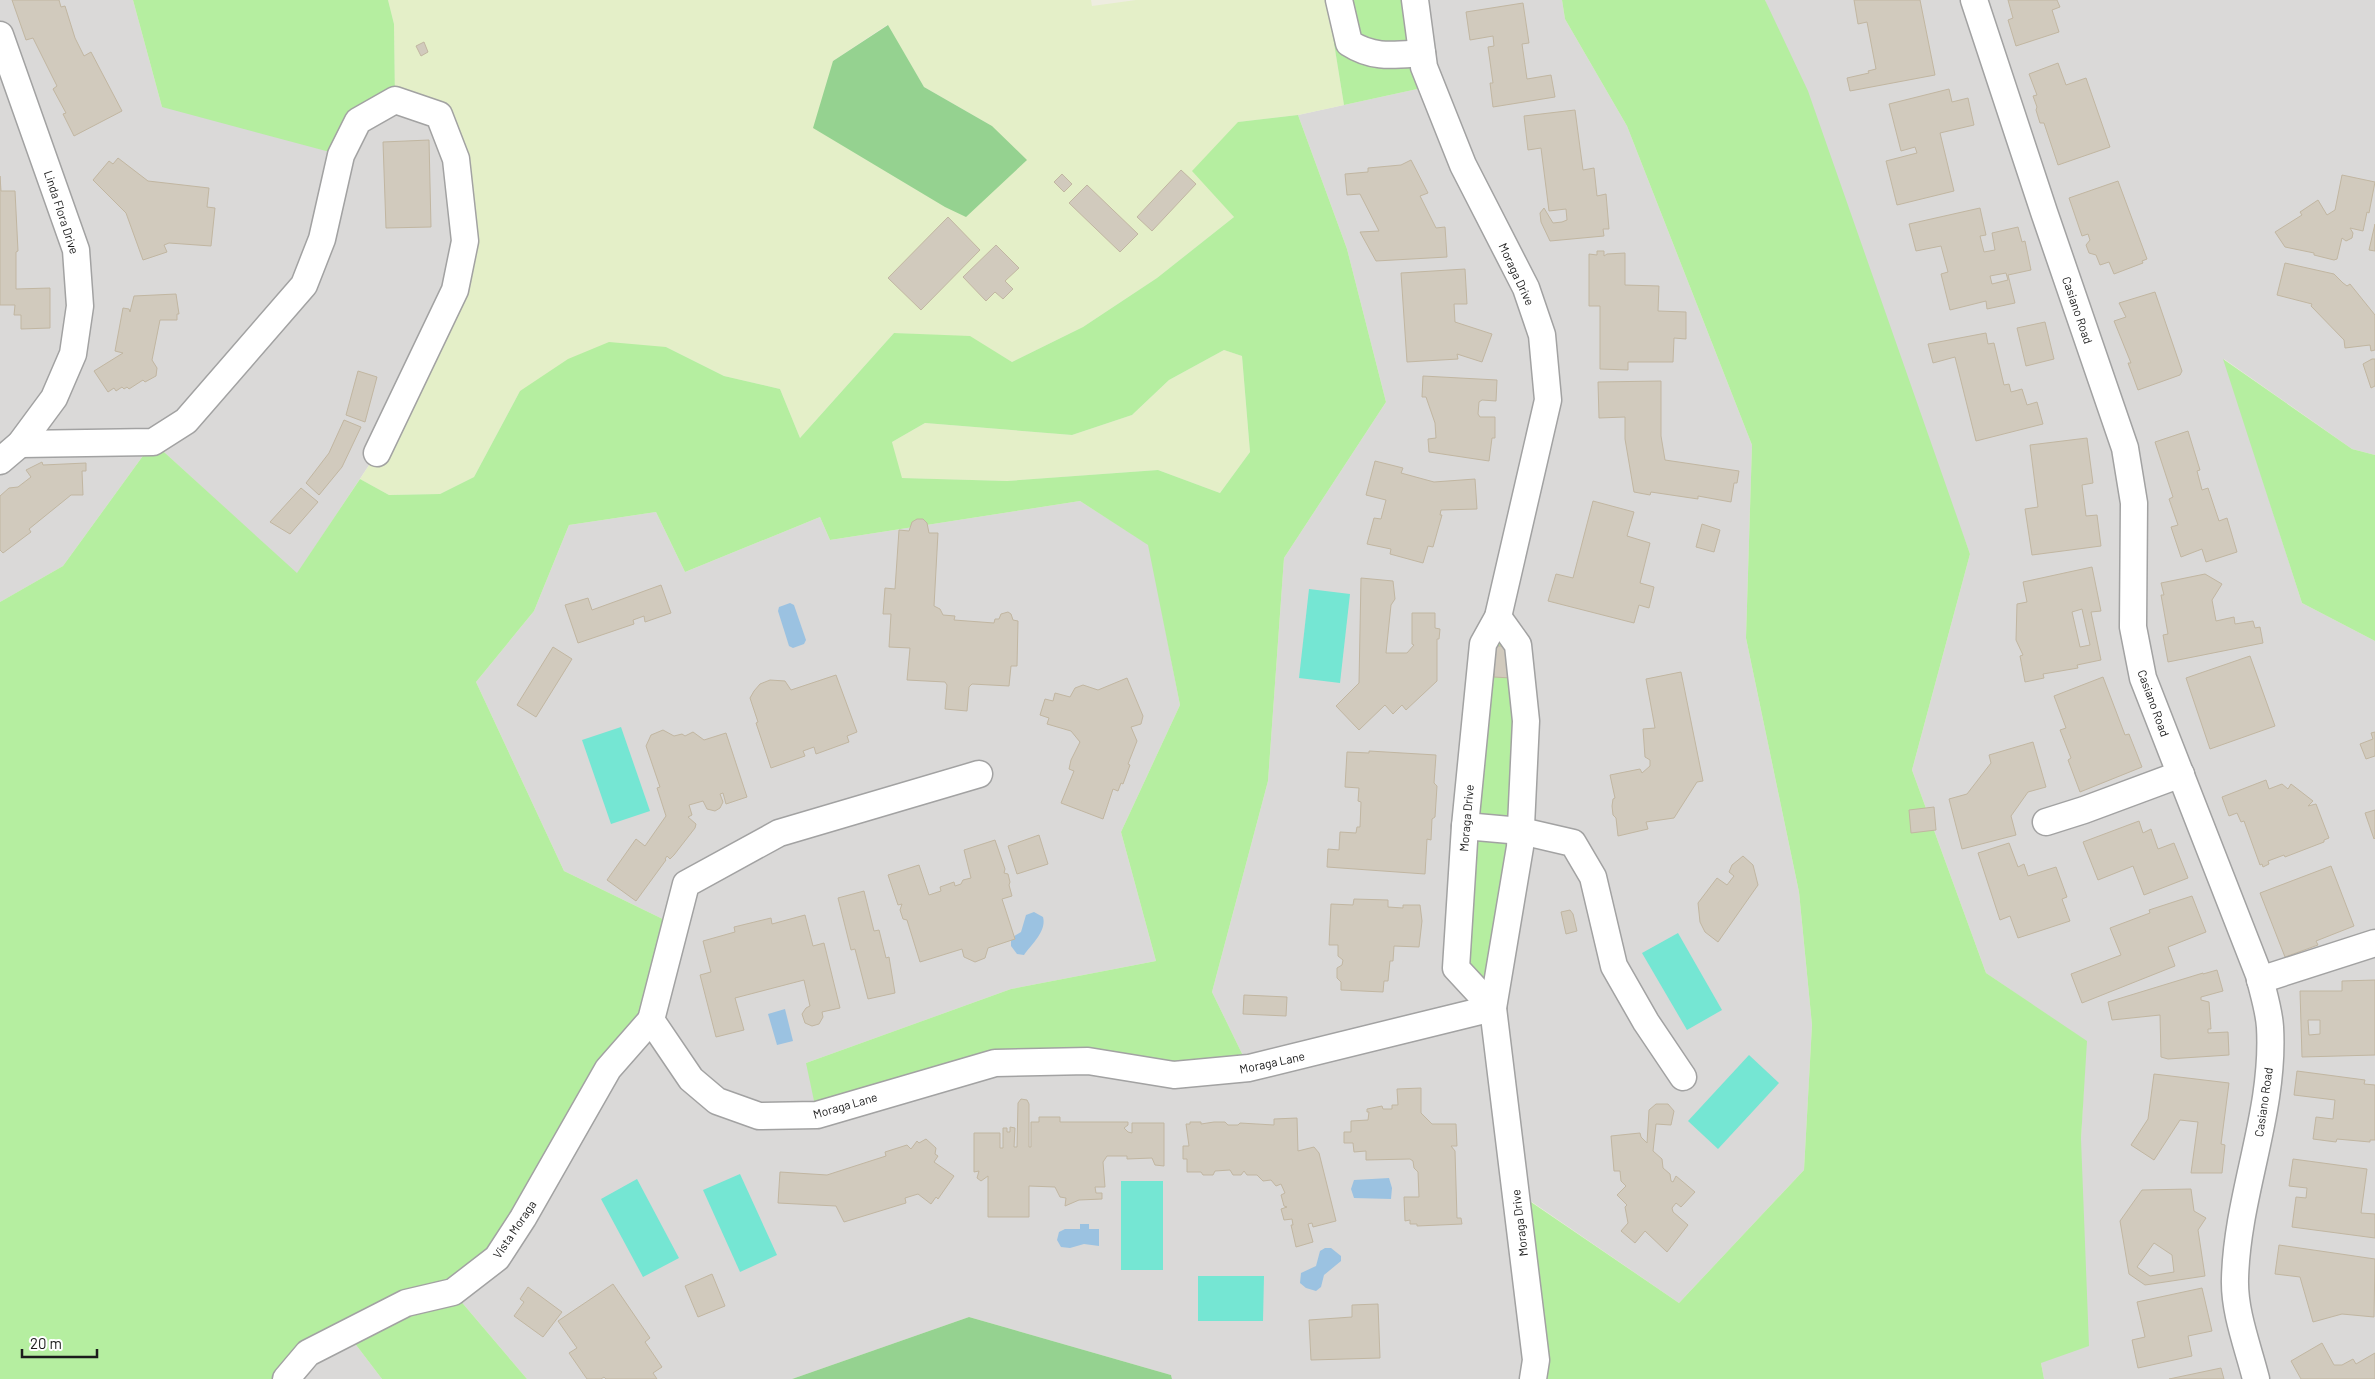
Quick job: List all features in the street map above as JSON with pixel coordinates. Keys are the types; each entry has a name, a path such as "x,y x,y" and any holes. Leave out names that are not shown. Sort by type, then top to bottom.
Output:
{"street":[{"path":"1339,0 1350,43 1364,52 1382,56 1422,53"},
{"name":"Moraga Drive","path":"1415,0 1424,67 1463,165 1526,288 1542,335 1548,400 1498,617 1483,644 1465,826 1456,968 1493,1008"},
{"name":"Casiano Road","path":"1974,0 2125,448 2134,503 2132,627 2143,678 2260,980 2270,1026 2268,1086 2238,1244 2235,1280 2240,1318 2256,1379"},
{"name":"Linda Flora Drive","path":"0,35 76,250 80,306 73,354 54,398 20,444 0,461"},
{"path":"20,444 154,442 186,421 304,285 322,239 341,155 358,122 394,100 439,115 456,159 466,241 455,290 377,453"},
{"name":"Moraga Drive","path":"1498,617 1518,645 1526,721 1521,831 1493,1008 1536,1360 1533,1379"},
{"path":"651,1020 686,884 779,832 979,774"},
{"path":"2046,822 2084,810 2180,774"},
{"path":"1465,826 1521,831 1573,843 1593,877 1614,966 1646,1022 1683,1077"},
{"path":"2260,980 2375,943"},
{"name":"Moraga Lane","path":"651,1020 692,1080 717,1101 759,1116 816,1115 995,1063 1088,1061 1174,1075 1249,1068 1493,1008"},
{"name":"Vista Moraga","path":"286,1379 308,1353 406,1302 453,1292 496,1258 523,1218 608,1069 651,1020"}],"shaded area":[{"path":"0,0 133,0 162,107 395,100 439,115 465,241 377,453 297,574 153,442 63,566 0,602"},
{"path":"1415,0 1562,0 1565,19 1627,126 1752,445 1746,638 1799,892 1812,1025 1804,1170 1679,1303 1516,1191 1532,1379 1172,1379 1171,1375 969,1317 792,1379 527,1379 453,1292 675,925 564,871 476,682 534,611 569,525 656,512 685,572 820,517 830,540 1080,501 1149,545 1180,705 1121,832 1156,961 1011,989 806,1063 995,1063 1249,1068 1212,992 1268,781 1284,558 1386,402 1347,249 1298,115 1431,86"},
{"path":"1765,0 2375,0 2375,455 2352,449 2224,359 2302,603 2375,641 2375,1379 2044,1379 2041,1363 2081,1139 2086,1041 1986,973 1912,770 1970,554"},
{"path":"1309,589 1350,594 1340,683 1299,678"},
{"path":"790,603 794,605 806,640 804,644 793,648 789,646 778,611 779,607"},
{"path":"621,727 650,811 611,824 582,740"},
{"path":"1034,912 1043,917 1044,922 1041,933 1024,955 1017,954 1011,946 1011,938 1021,932 1026,915"},
{"path":"1678,933 1722,1010 1687,1030 1642,953"},
{"path":"785,1009 793,1041 777,1045 768,1014"},
{"path":"1749,1055 1779,1083 1718,1149 1688,1121"},
{"path":"740,1174 777,1255 740,1272 703,1190"},
{"path":"1389,1178 1392,1188 1391,1199 1354,1198 1351,1189 1354,1180"},
{"path":"637,1179 679,1258 643,1277 601,1199"},
{"path":"1121,1181 1163,1181 1163,1270 1121,1270"},
{"path":"1080,1224 1089,1224 1089,1229 1099,1229 1099,1246 1084,1244 1070,1248 1061,1247 1057,1240 1059,1232 1065,1229 1080,1229"},
{"path":"1325,1248 1331,1248 1341,1256 1341,1261 1324,1275 1321,1287 1316,1291 1306,1288 1300,1283 1301,1273 1316,1266 1320,1251"},
{"path":"1198,1276 1264,1276 1263,1321 1198,1321"},
{"path":"347,1333 382,1379 286,1379"}],"green space":[{"path":"133,0 388,0 394,24 395,100 341,155 162,107"},
{"path":"388,0 1091,0 1092,6 1136,0 1327,0 1344,105 1298,115 1238,122 1218,197 1234,217 1157,278 1083,327 1012,362 970,337 894,333 800,438 780,389 724,376 666,347 520,391 474,477 440,494 389,495 360,479 377,453 465,241 439,115 395,100 394,24","holes":["887,25 924,87 992,126 833,61"]},
{"path":"1327,0 1415,0 1431,86 1344,105"},
{"path":"1562,0 1765,0 1808,91 1970,554 1912,770 1986,973 2087,1041 2081,1139 2089,1346 2041,1363 2044,1379 1532,1379 1515,1191 1679,1303 1804,1170 1812,1025 1799,892 1746,638 1752,445 1627,126 1565,19"},
{"path":"888,25 924,87 992,126 1027,160 966,217 945,207 813,128 833,61"},
{"path":"1298,115 1347,249 1386,402 1284,558 1268,781 1212,992 1249,1068 995,1063 817,1115 806,1063 1011,989 1156,961 1121,832 1180,705 1148,545 1080,501 830,540 820,517 685,572 656,512 569,525 534,611 476,682 564,871 675,925 651,1020 523,1218 453,1292 527,1379 382,1379 347,1333 286,1379 0,1379 0,602 63,566 153,442 297,573 360,479 389,495 440,494 474,477 520,391 568,359 609,342 666,347 724,376 780,389 800,438 894,333 970,336 1012,362 1083,327 1157,278 1234,217 1192,171 1238,122","holes":["1224,350 1242,356 1250,452 1220,493 1158,470 1007,481 902,478 892,442 925,423 1072,435 1132,415 1169,380"]},
{"path":"1224,350 1242,356 1250,452 1220,493 1158,470 1007,481 901,478 892,442 925,423 1072,435 1132,415 1169,380"},
{"path":"2223,359 2352,449 2375,455 2375,641 2302,603"},
{"path":"1498,617 1526,721 1493,1008 1456,968"},
{"path":"969,1317 1171,1375 1172,1379 792,1379"}],"building":[{"path":"12,0 59,0 61,7 65,6 75,38 84,56 91,52 122,111 74,136 63,114 66,113 53,89 57,86 33,38 26,40"},
{"path":"1854,0 1920,0 1935,75 1850,91 1847,78 1869,73 1868,71 1876,69 1867,22 1858,24"},
{"path":"2008,0 2057,0 2060,7 2052,10 2059,32 2016,46 2008,20 2013,18"},
{"path":"1523,3 1529,43 1522,44 1527,79 1551,75 1555,97 1493,107 1490,83 1493,83 1488,47 1494,46 1493,36 1470,40 1466,12"},
{"path":"424,42 428,52 421,56 416,46"},
{"path":"2058,63 2066,85 2086,78 2110,147 2058,165 2044,123 2040,123 2033,96 2037,95 2029,74"},
{"path":"1949,89 1952,102 1968,98 1974,125 1940,133 1954,191 1897,205 1886,161 1917,153 1915,147 1901,151 1889,104"},
{"path":"1575,110 1583,170 1594,168 1597,196 1606,194 1609,229 1603,229 1604,236 1550,241 1541,222 1540,213 1544,208 1553,223 1562,222 1567,220 1566,209 1549,211 1541,148 1528,150 1524,116"},
{"path":"429,140 431,227 386,228 383,142"},
{"path":"118,158 148,181 209,188 207,207 215,208 211,246 169,243 164,245 167,252 143,260 126,213 93,180 109,161 113,164"},
{"path":"1411,160 1428,193 1420,196 1436,228 1445,227 1447,257 1376,261 1360,232 1379,231 1360,194 1347,195 1345,174 1368,172 1368,168 1401,165"},
{"path":"1181,170 1196,184 1152,231 1137,217"},
{"path":"1062,174 1072,184 1064,192 1054,182"},
{"path":"2342,175 2375,182 2369,213 2367,212 2363,231 2350,228 2353,233 2352,238 2346,241 2342,238 2337,259 2334,260 2314,255 2314,253 2285,247 2275,232 2302,215 2300,212 2318,200 2327,215 2335,210"},
{"path":"0,176 1,191 15,191 18,251 16,252 16,289 50,288 50,328 21,329 21,315 14,315 15,305 0,305"},
{"path":"2118,181 2147,259 2142,261 2143,263 2114,274 2109,262 2100,265 2096,255 2089,253 2086,245 2090,240 2088,234 2082,236 2069,198"},
{"path":"1087,185 1138,234 1120,252 1069,203"},
{"path":"1980,208 1986,235 1980,236 1984,252 1995,250 1992,233 2018,227 2022,242 2025,241 2031,270 2008,275 2015,303 1987,309 1986,301 1950,310 1941,274 1948,272 1941,246 1916,251 1909,224","holes":["2006,273 2008,280 1992,284 1990,276"]},
{"path":"948,217 980,250 921,310 888,278"},
{"path":"2375,224 2375,251 2369,250"},
{"path":"996,245 1019,268 1005,281 1013,289 1003,299 995,292 986,301 963,277"},
{"path":"1597,251 1604,251 1604,256 1607,254 1625,253 1625,285 1659,286 1658,311 1686,312 1686,339 1674,338 1673,362 1628,362 1628,370 1600,369 1600,306 1589,306 1589,254 1597,255"},
{"path":"2285,263 2334,274 2347,286 2350,284 2375,315 2375,350 2371,351 2370,345 2345,348 2344,340 2311,306 2312,304 2277,295"},
{"path":"1465,269 1467,304 1454,304 1455,322 1492,334 1482,362 1457,354 1458,359 1407,362 1401,273"},
{"path":"2155,292 2182,371 2180,375 2138,390 2128,363 2131,363 2114,321 2126,317 2119,303"},
{"path":"176,294 179,314 177,314 177,320 160,320 152,360 157,368 156,376 145,382 143,380 129,389 122,387 116,391 114,388 108,392 94,371 123,353 115,351 123,308 129,309 130,312 134,296"},
{"path":"2045,322 2054,359 2026,366 2017,328"},
{"path":"1986,333 1988,344 1994,343 2004,385 2009,384 2011,392 2022,389 2027,405 2037,402 2043,424 1976,441 1955,357 1933,363 1928,344"},
{"path":"2375,359 2375,386 2371,388 2363,364"},
{"path":"358,371 377,377 365,422 346,415"},
{"path":"1423,376 1497,380 1496,401 1482,400 1479,402 1478,414 1480,417 1495,417 1495,438 1492,438 1489,461 1429,452 1428,439 1436,438 1435,423 1426,397 1422,397"},
{"path":"1661,381 1661,436 1665,460 1739,471 1737,483 1734,483 1731,502 1698,496 1698,499 1651,492 1650,495 1634,492 1625,439 1625,417 1599,418 1598,382"},
{"path":"344,420 361,427 342,467 319,495 306,483 329,453"},
{"path":"2188,431 2200,470 2197,471 2202,490 2208,488 2219,521 2227,518 2237,552 2206,562 2202,549 2181,557 2171,527 2178,525 2169,499 2173,497 2155,442"},
{"path":"2087,438 2093,483 2082,485 2086,516 2097,515 2101,546 2032,555 2025,509 2038,507 2030,445"},
{"path":"1375,461 1403,468 1401,473 1434,482 1475,479 1477,509 1441,510 1440,515 1442,515 1433,547 1428,546 1423,563 1390,554 1391,549 1367,544 1374,518 1381,519 1386,500 1366,495"},
{"path":"42,462 43,465 86,463 86,471 82,471 83,495 71,495 29,529 31,532 3,553 0,550 0,496 9,488 18,487 31,477 26,470"},
{"path":"301,488 318,502 290,534 270,522"},
{"path":"1593,501 1634,512 1627,536 1650,543 1640,583 1654,587 1649,608 1639,605 1634,623 1548,601 1556,574 1573,578"},
{"path":"917,519 923,519 927,523 929,533 938,533 934,606 940,609 943,615 955,616 954,620 994,623 995,619 999,619 1001,614 1008,612 1013,620 1018,621 1017,666 1011,666 1009,686 972,684 969,687 967,711 945,709 947,685 945,682 907,680 910,648 889,647 891,614 883,614 885,588 895,589 899,530 909,531 912,522"},
{"path":"1702,524 1720,530 1714,552 1696,547"},
{"path":"2092,567 2101,611 2091,612 2101,660 2077,665 2078,668 2043,674 2044,678 2025,682 2020,656 2023,655 2016,640 2017,604 2027,602 2023,582","holes":["2082,609 2090,645 2080,647 2072,612"]},
{"path":"2205,574 2222,584 2212,600 2216,621 2234,617 2235,624 2253,621 2255,628 2260,627 2263,643 2168,662 2163,635 2168,634 2161,595 2164,595 2161,583"},
{"path":"1361,578 1393,581 1395,599 1391,605 1386,653 1407,653 1414,645 1412,644 1412,613 1435,613 1435,628 1440,629 1439,639 1437,639 1437,681 1406,710 1402,705 1393,714 1385,705 1359,730 1336,706 1359,683"},
{"path":"661,585 671,613 645,622 644,616 633,620 634,624 578,643 565,605 588,598 592,610"},
{"path":"1495,646 1512,646 1511,678 1494,677"},
{"path":"553,647 572,659 536,717 517,705"},
{"path":"2250,656 2275,726 2210,749 2186,678"},
{"path":"1681,672 1703,781 1697,782 1674,818 1646,822 1648,829 1618,836 1616,818 1613,815 1612,806 1613,799 1615,798 1610,775 1640,769 1642,773 1650,766 1650,760 1645,757 1643,729 1655,728 1646,679"},
{"path":"836,675 857,732 847,736 849,742 816,754 814,747 803,751 805,756 771,768 750,698 754,691 760,684 770,680 785,681 791,690"},
{"path":"2103,677 2125,735 2129,734 2142,767 2080,792 2068,760 2071,758 2060,730 2066,728 2054,696"},
{"path":"1127,678 1143,716 1141,724 1131,727 1137,741 1128,764 1130,765 1123,784 1121,783 1118,791 1113,789 1103,819 1061,803 1074,771 1069,769 1071,760 1080,742 1071,731 1047,724 1049,718 1040,715 1045,699 1053,701 1055,693 1070,697 1075,688 1083,685 1098,690"},
{"path":"663,730 674,736 682,734 685,736 693,732 704,740 726,733 747,797 726,804 723,793 720,794 723,802 720,808 715,811 707,809 703,801 689,805 692,815 688,817 696,824 695,828 670,859 667,856 636,901 607,880 636,839 645,846 666,816 657,788 660,787 646,746 651,735"},
{"path":"2375,732 2375,756 2366,759 2360,744 2373,739 2371,733"},
{"path":"2033,742 2046,787 2028,792 2011,816 2016,835 1962,849 1949,799 1967,794 1991,763 1989,755"},
{"path":"1369,751 1436,755 1434,783 1437,786 1435,817 1432,819 1431,840 1427,839 1425,874 1327,867 1328,849 1339,850 1340,832 1356,833 1357,827 1360,827 1361,802 1358,801 1359,788 1345,787 1347,752 1369,753"},
{"path":"2266,780 2269,789 2282,784 2288,789 2291,784 2313,801 2308,806 2316,804 2329,838 2324,840 2324,842 2285,857 2284,855 2268,861 2269,864 2263,867 2262,864 2260,865 2244,821 2241,822 2237,813 2229,816 2222,797"},
{"path":"1934,807 1936,830 1911,833 1909,810"},
{"path":"2375,810 2375,838 2374,839 2365,813"},
{"path":"2139,821 2143,833 2151,829 2158,849 2174,843 2188,878 2144,895 2133,866 2098,880 2083,842"},
{"path":"1039,835 1048,864 1017,874 1008,846"},
{"path":"995,840 1005,869 1004,873 1008,874 1010,882 1012,896 1002,899 1015,939 988,948 985,958 975,962 964,957 962,949 920,962 907,920 903,919 900,910 902,904 898,905 888,875 919,865 929,895 941,891 940,887 954,882 955,886 961,884 963,880 971,878 964,850"},
{"path":"2009,843 2018,867 2024,864 2028,876 2056,867 2067,897 2062,899 2070,921 2018,938 2010,916 2000,920 1978,853"},
{"path":"1743,856 1753,865 1758,885 1718,942 1705,932 1700,922 1698,903 1717,878 1727,885 1734,876 1729,872 1732,865"},
{"path":"2331,866 2354,926 2316,941 2318,945 2285,957 2260,893"},
{"path":"864,891 874,931 879,930 886,958 889,957 895,993 868,999 855,949 851,950 838,898"},
{"path":"2192,896 2206,932 2168,947 2175,966 2082,1003 2071,974 2121,955 2110,928 2150,913 2149,910"},
{"path":"1354,899 1388,900 1388,907 1403,908 1403,905 1420,905 1422,921 1419,947 1394,946 1393,961 1390,961 1388,981 1384,981 1383,992 1341,990 1341,982 1337,978 1337,968 1342,965 1343,960 1338,956 1338,945 1329,945 1331,904 1353,905"},
{"path":"1570,910 1573,914 1577,931 1566,934 1561,912"},
{"path":"805,915 813,946 824,943 840,1008 822,1012 823,1017 819,1024 812,1026 805,1023 802,1014 810,1006 804,980 735,998 744,1030 716,1037 700,975 711,972 703,941 735,932 734,927 771,918 772,924"},
{"path":"2217,970 2223,991 2201,997 2201,1000 2209,1002 2211,1029 2208,1029 2208,1033 2228,1032 2229,1055 2168,1059 2161,1057 2160,1015 2112,1020 2108,1002"},
{"path":"2375,980 2375,1055 2302,1057 2300,991 2342,991 2342,981","holes":["2308,1020 2320,1020 2320,1034 2309,1035"]},
{"path":"1244,995 1287,997 1286,1016 1243,1014"},
{"path":"2297,1071 2365,1080 2364,1084 2375,1085 2375,1140 2370,1140 2370,1142 2337,1139 2336,1142 2313,1139 2316,1117 2333,1119 2335,1100 2294,1095"},
{"path":"2154,1074 2229,1083 2221,1144 2225,1145 2222,1173 2191,1173 2198,1122 2180,1120 2154,1160 2131,1145 2148,1119"},
{"path":"1421,1088 1421,1113 1432,1124 1456,1124 1457,1146 1451,1146 1455,1151 1457,1218 1461,1218 1462,1224 1417,1226 1417,1224 1410,1224 1410,1220 1405,1221 1404,1197 1419,1197 1418,1172 1414,1168 1413,1161 1410,1159 1366,1160 1366,1151 1354,1152 1353,1143 1344,1143 1344,1132 1351,1132 1351,1121 1368,1120 1369,1112 1367,1112 1367,1109 1382,1106 1383,1109 1392,1109 1392,1105 1398,1105 1397,1089"},
{"path":"1021,1099 1027,1100 1029,1104 1029,1147 1031,1147 1031,1122 1039,1122 1039,1117 1060,1117 1060,1122 1128,1122 1128,1125 1124,1128 1132,1133 1132,1123 1164,1123 1164,1166 1155,1165 1152,1158 1127,1159 1127,1156 1107,1156 1103,1162 1105,1187 1095,1187 1096,1193 1102,1193 1102,1199 1079,1200 1065,1206 1066,1198 1060,1197 1055,1187 1029,1186 1029,1217 988,1217 988,1176 981,1181 977,1178 979,1171 974,1172 974,1133 1000,1133 1000,1148 1003,1148 1003,1128 1007,1128 1007,1132 1010,1132 1010,1127 1015,1128 1014,1147 1017,1147 1018,1103"},
{"path":"1656,1104 1668,1104 1674,1111 1671,1125 1656,1124 1653,1151 1662,1159 1663,1168 1670,1174 1671,1181 1673,1182 1676,1176 1695,1192 1681,1207 1676,1203 1672,1208 1673,1212 1688,1225 1667,1252 1645,1231 1635,1243 1621,1231 1628,1223 1625,1207 1627,1205 1617,1195 1626,1186 1621,1181 1620,1171 1614,1171 1611,1136 1640,1133 1647,1143 1649,1110"},
{"path":"1297,1118 1298,1151 1314,1147 1319,1153 1336,1221 1313,1227 1312,1223 1308,1224 1313,1242 1296,1247 1291,1225 1293,1225 1292,1219 1284,1220 1281,1209 1287,1207 1284,1206 1281,1195 1285,1193 1281,1184 1276,1186 1271,1180 1263,1181 1257,1175 1247,1175 1244,1171 1241,1175 1233,1175 1230,1170 1215,1171 1213,1175 1203,1175 1201,1172 1187,1172 1187,1159 1183,1159 1183,1146 1189,1146 1186,1124 1190,1124 1190,1122 1201,1122 1201,1124 1225,1122 1228,1125 1238,1125 1240,1123 1274,1125 1274,1119"},
{"path":"926,1139 936,1148 935,1154 938,1156 934,1162 954,1176 938,1199 936,1197 931,1204 918,1194 905,1198 906,1203 844,1222 836,1206 778,1203 780,1172 827,1175 886,1156 885,1152 907,1145 911,1149 917,1141 919,1143"},
{"path":"2293,1159 2367,1169 2361,1213 2375,1214 2375,1238 2292,1227 2296,1197 2306,1198 2307,1188 2289,1186"},
{"path":"2191,1189 2194,1211 2206,1218 2198,1230 2205,1276 2145,1285 2129,1274 2120,1221 2142,1190","holes":["2154,1243 2172,1255 2174,1272 2150,1276 2137,1267"]},
{"path":"2279,1245 2375,1259 2374,1317 2342,1314 2313,1322 2300,1277 2275,1274"},
{"path":"712,1274 725,1306 698,1317 685,1286"},
{"path":"613,1284 650,1338 645,1342 662,1367 653,1373 657,1379 606,1379 604,1377 601,1379 587,1379 569,1353 577,1348 558,1321"},
{"path":"528,1287 562,1312 543,1337 514,1316 524,1302 520,1299"},
{"path":"2202,1288 2212,1331 2188,1336 2192,1356 2138,1368 2132,1340 2145,1337 2137,1302"},
{"path":"1378,1304 1380,1358 1311,1360 1309,1320 1352,1317 1352,1305"},
{"path":"2322,1343 2334,1365 2342,1365 2353,1359 2356,1364 2375,1353 2375,1379 2301,1379 2291,1361"},
{"path":"2221,1368 2224,1379 2169,1379"}]}
